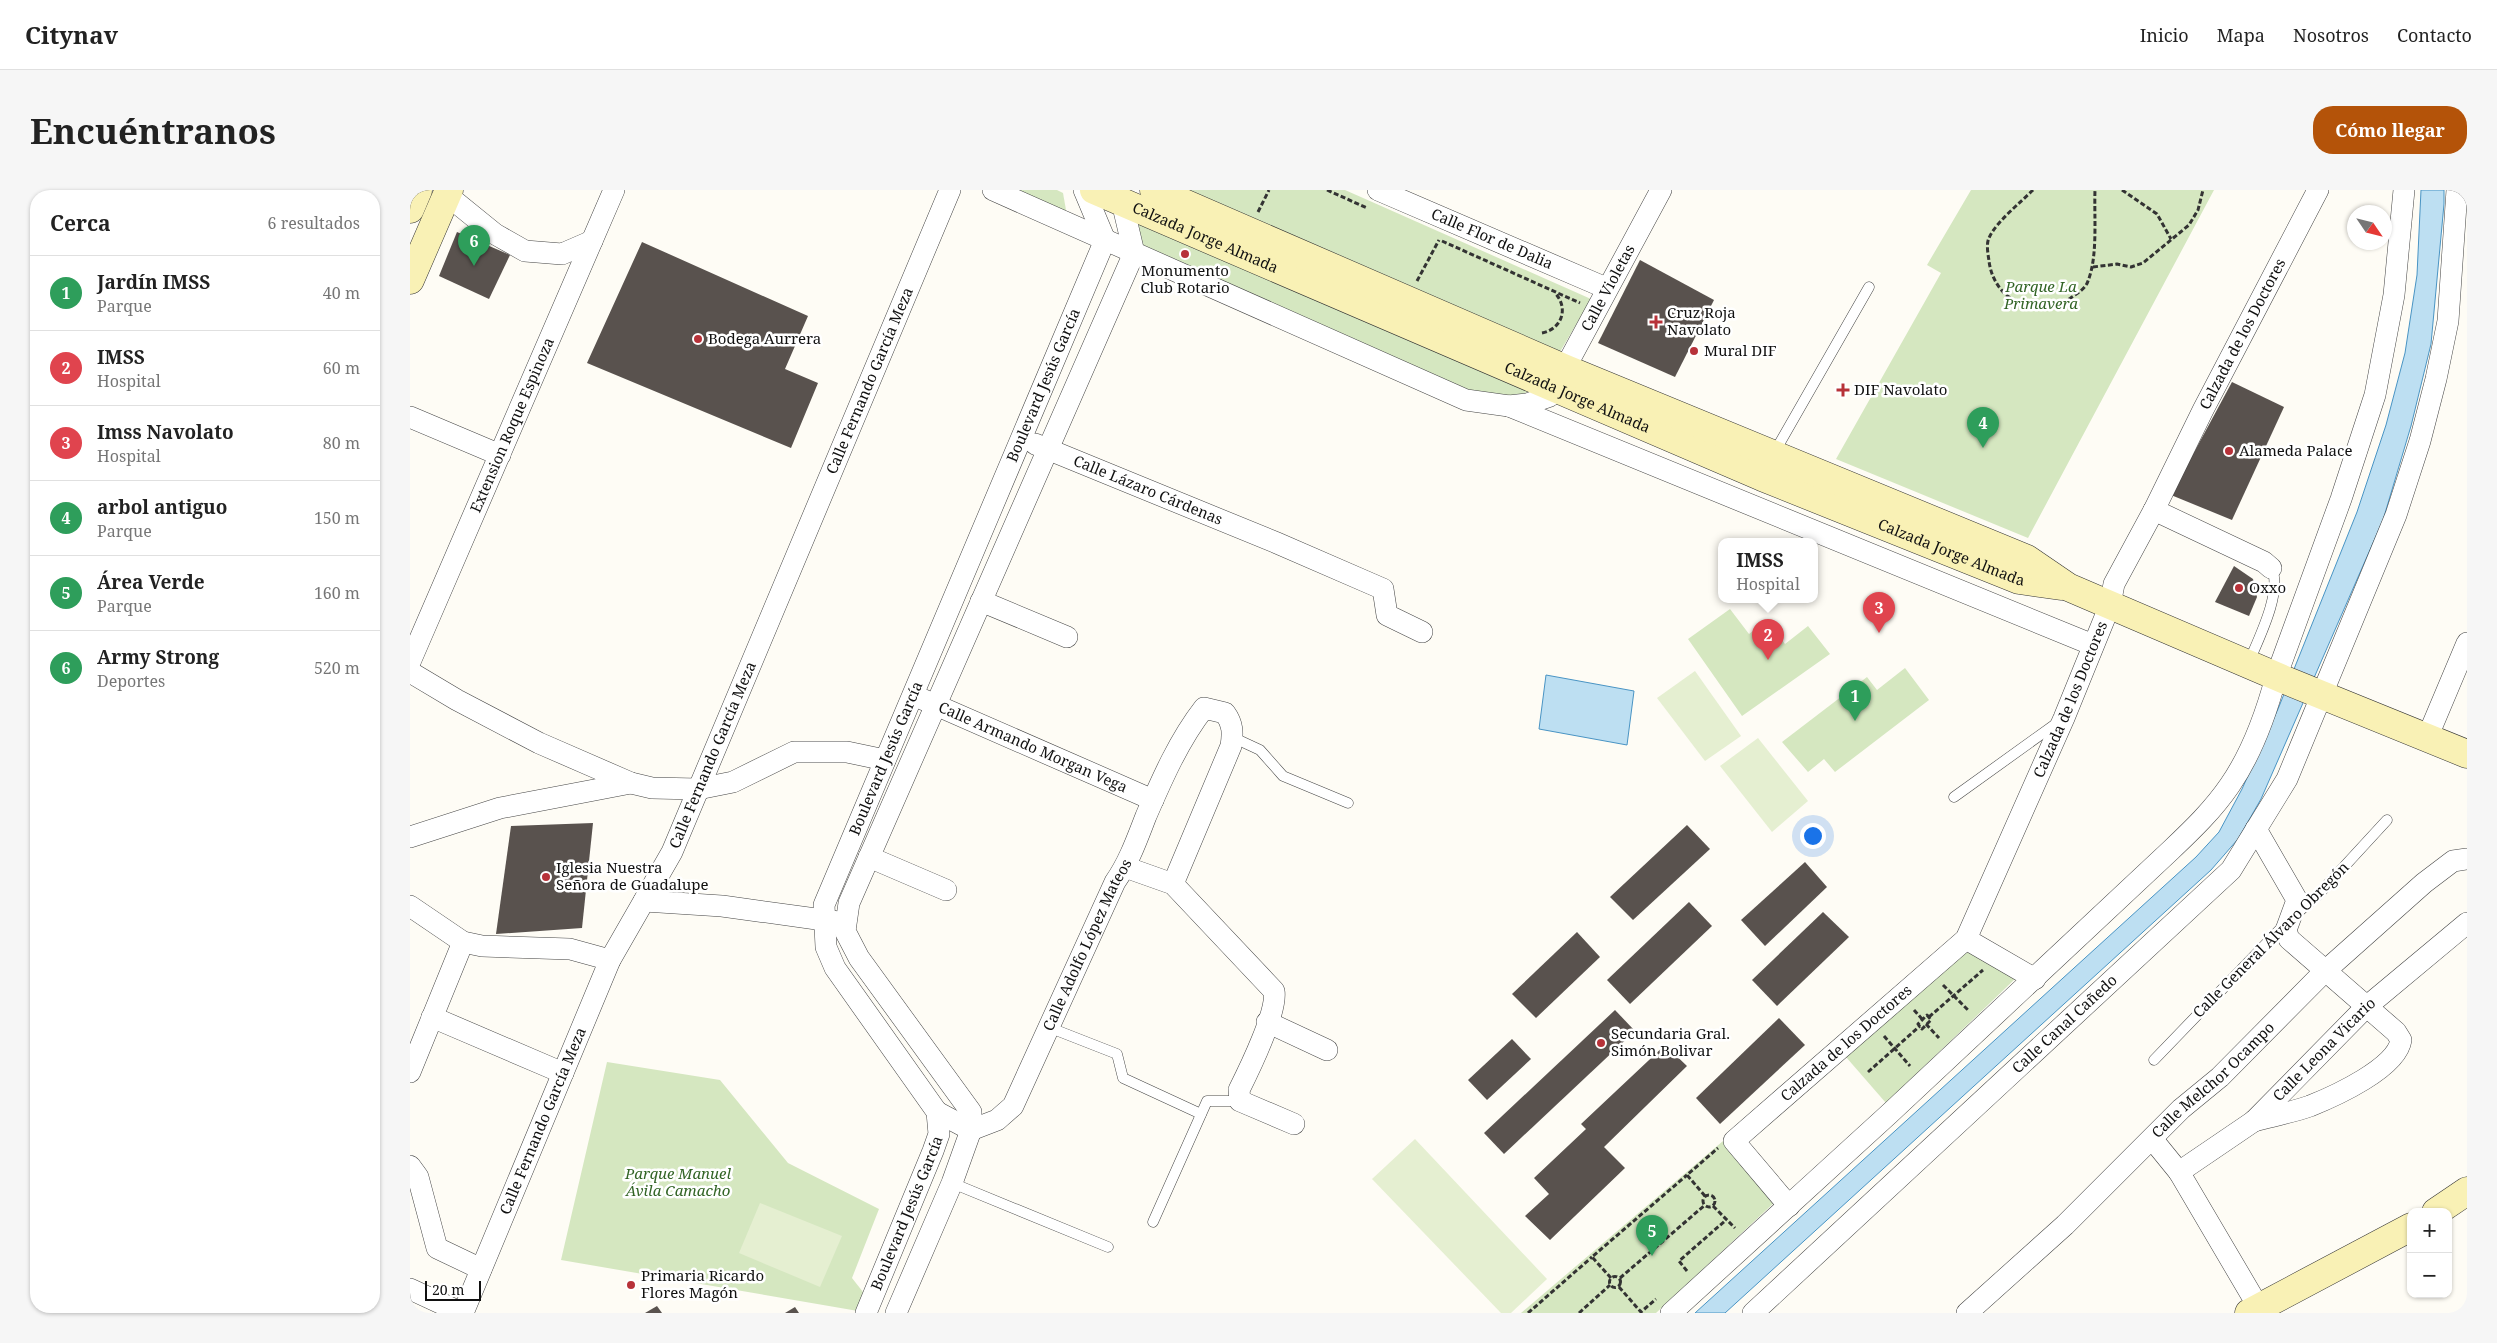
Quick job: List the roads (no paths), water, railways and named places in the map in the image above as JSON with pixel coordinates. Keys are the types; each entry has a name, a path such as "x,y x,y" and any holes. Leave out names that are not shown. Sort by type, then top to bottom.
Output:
{"street":[{"path":"410,209 418,190"},
{"name":"Extension Roque Espinoza","path":"410,662 614,190"},
{"name":"Calle Fernando García Meza","path":"463,1313 610,960 672,852 950,190"},
{"path":"993,190 1466,400 1509,406 1527,404 1550,396 1561,378"},
{"path":"1084,190 1105,240"},
{"name":"Calzada Jorge Almada","path":"1094,190 1120,196 1561,378 1767,466 2027,559 2068,587 2320,694"},
{"name":"Calzada Jorge Almada","path":"1154,190 1561,378"},
{"name":"Calle Violetas","path":"1561,378 1606,288 1661,190"},
{"name":"Calzada de los Doctores","path":"1789,1206 1728,1143 1966,939 2064,718 2110,605 2114,584 2318,190"},
{"path":"1671,1313 2035,979 2206,816 2230,784 2252,744 2280,678 2375,394 2394,295 2404,190"},
{"name":"Calle Canal Cañedo","path":"1753,1313 2231,870 2287,779 2320,694 2396,515 2420,441 2448,321 2457,190"},
{"path":"410,280 448,193 495,234 525,251 562,254 592,241"},
{"path":"1120,196 1134,253"},
{"name":"Calle Flor de Dalia","path":"1374,200 1606,288"},
{"name":"Boulevard Jesús García","path":"866,1313 933,1151 939,1134 937,1112 835,968 826,947 823,921 824,905 1105,240"},
{"name":"Boulevard Jesús García","path":"896,1313 952,1183 971,1130 971,1112 859,958 848,940 845,922 849,903 1134,253"},
{"path":"1509,406 2093,645"},
{"path":"410,417 500,455"},
{"name":"Calle Lázaro Cárdenas","path":"1020,439 1277,543 1383,589 1387,616 1422,632"},
{"path":"2154,510 2264,562 2271,568"},
{"path":"981,601 1067,637"},
{"path":"2427,738 2467,643"},
{"path":"410,672 457,700 539,743 631,783 652,788 698,789 733,782 794,752 847,752 885,760"},
{"path":"2320,694 2467,754"},
{"name":"Calle Armando Morgan Vega","path":"912,695 1153,800"},
{"name":"Calle Adolfo López Mateos","path":"971,1130 997,1120 1012,1106 1114,882 1125,867 1153,800 1189,726 1204,708 1225,713 1231,721 1232,737"},
{"path":"1173,884 1231,746 1232,737"},
{"path":"410,837 500,808 631,783"},
{"path":"2254,1121 2310,1106 2377,1070 2391,1061 2398,1052 2401,1040 2396,1032 2365,1008 2289,939 2286,930 2297,900 2256,829"},
{"path":"869,857 946,890"},
{"name":"Calle Melchor Ocampo","path":"1967,1313 2065,1226 2153,1140 2181,1109 2220,1077 2324,972 2424,883 2453,861 2467,859"},
{"path":"1125,867 1173,884 1274,991 1275,999 1267,1022 1239,1090 1240,1101 1294,1124"},
{"path":"644,902 722,906 823,921 845,922"},
{"path":"410,906 463,942 482,946 570,949 610,960"},
{"name":"Calle Leona Vicario","path":"2179,1172 2254,1121 2365,1008 2467,922"},
{"path":"1966,939 2035,979"},
{"path":"410,1072 463,942"},
{"path":"432,1017 563,1073"},
{"path":"1267,1022 1327,1050"},
{"path":"937,1112 971,1130"},
{"path":"2153,1140 2179,1172 2256,1311 2407,1229"},
{"path":"410,1166 418,1177 437,1248 481,1269"},
{"path":"2442,1208 2467,1191"},
{"path":"410,1289 463,1313"}],"lane":[{"path":"1767,466 1869,287"},
{"path":"2248,664 2268,614 2274,591 2274,573 2271,568"},
{"path":"1954,797 2064,718"},
{"path":"1232,737 1260,750 1283,776 1348,803"},
{"name":"Calle General Álvaro Obregón","path":"2154,1060 2290,920 2318,895 2387,820"},
{"path":"1048,1027 1117,1054 1123,1078 1201,1114"},
{"path":"1153,1222 1206,1102 1240,1101"},
{"path":"952,1183 1108,1247"}],"water":[{"path":"2421,190 2444,190 2444,204 2431,344 2411,426 2383,520 2261,799 2238,839 2211,870 1725,1313 1695,1313 2196,857 2219,832 2242,789 2278,709 2357,512 2386,425 2405,353 2417,275"},
{"path":"1546,675 1634,691 1627,745 1539,729"}],"place":[{"name":"Monumento Club Rotario","path":"1185,254"},
{"name":"Army Strong","path":"474,266"},
{"name":"Cruz Roja Navolato","path":"1656,322"},
{"name":"Bodega Aurrera","path":"698,339"},
{"name":"Mural DIF","path":"1694,351"},
{"name":"DIF Navolato","path":"1843,390"},
{"name":"arbol antiguo","path":"1983,448"},
{"name":"Alameda Palace","path":"2229,451"},
{"name":"Oxxo","path":"2239,588"},
{"name":"Imss Navolato","path":"1879,633"},
{"name":"IMSS","path":"1768,660"},
{"name":"Jardín IMSS","path":"1855,721"},
{"name":"Iglesia Nuestra Señora de Guadalupe","path":"546,877"},
{"name":"Secundaria Gral. Simón Bolivar","path":"1601,1043"},
{"name":"Área Verde","path":"1652,1256"},
{"name":"Primaria Ricardo Flores Magón","path":"631,1285"}],"park label":[{"name":"Parque La Primavera","path":"2041,296"},
{"name":"Parque Manuel Ávila Camacho","path":"678,1182"}]}
